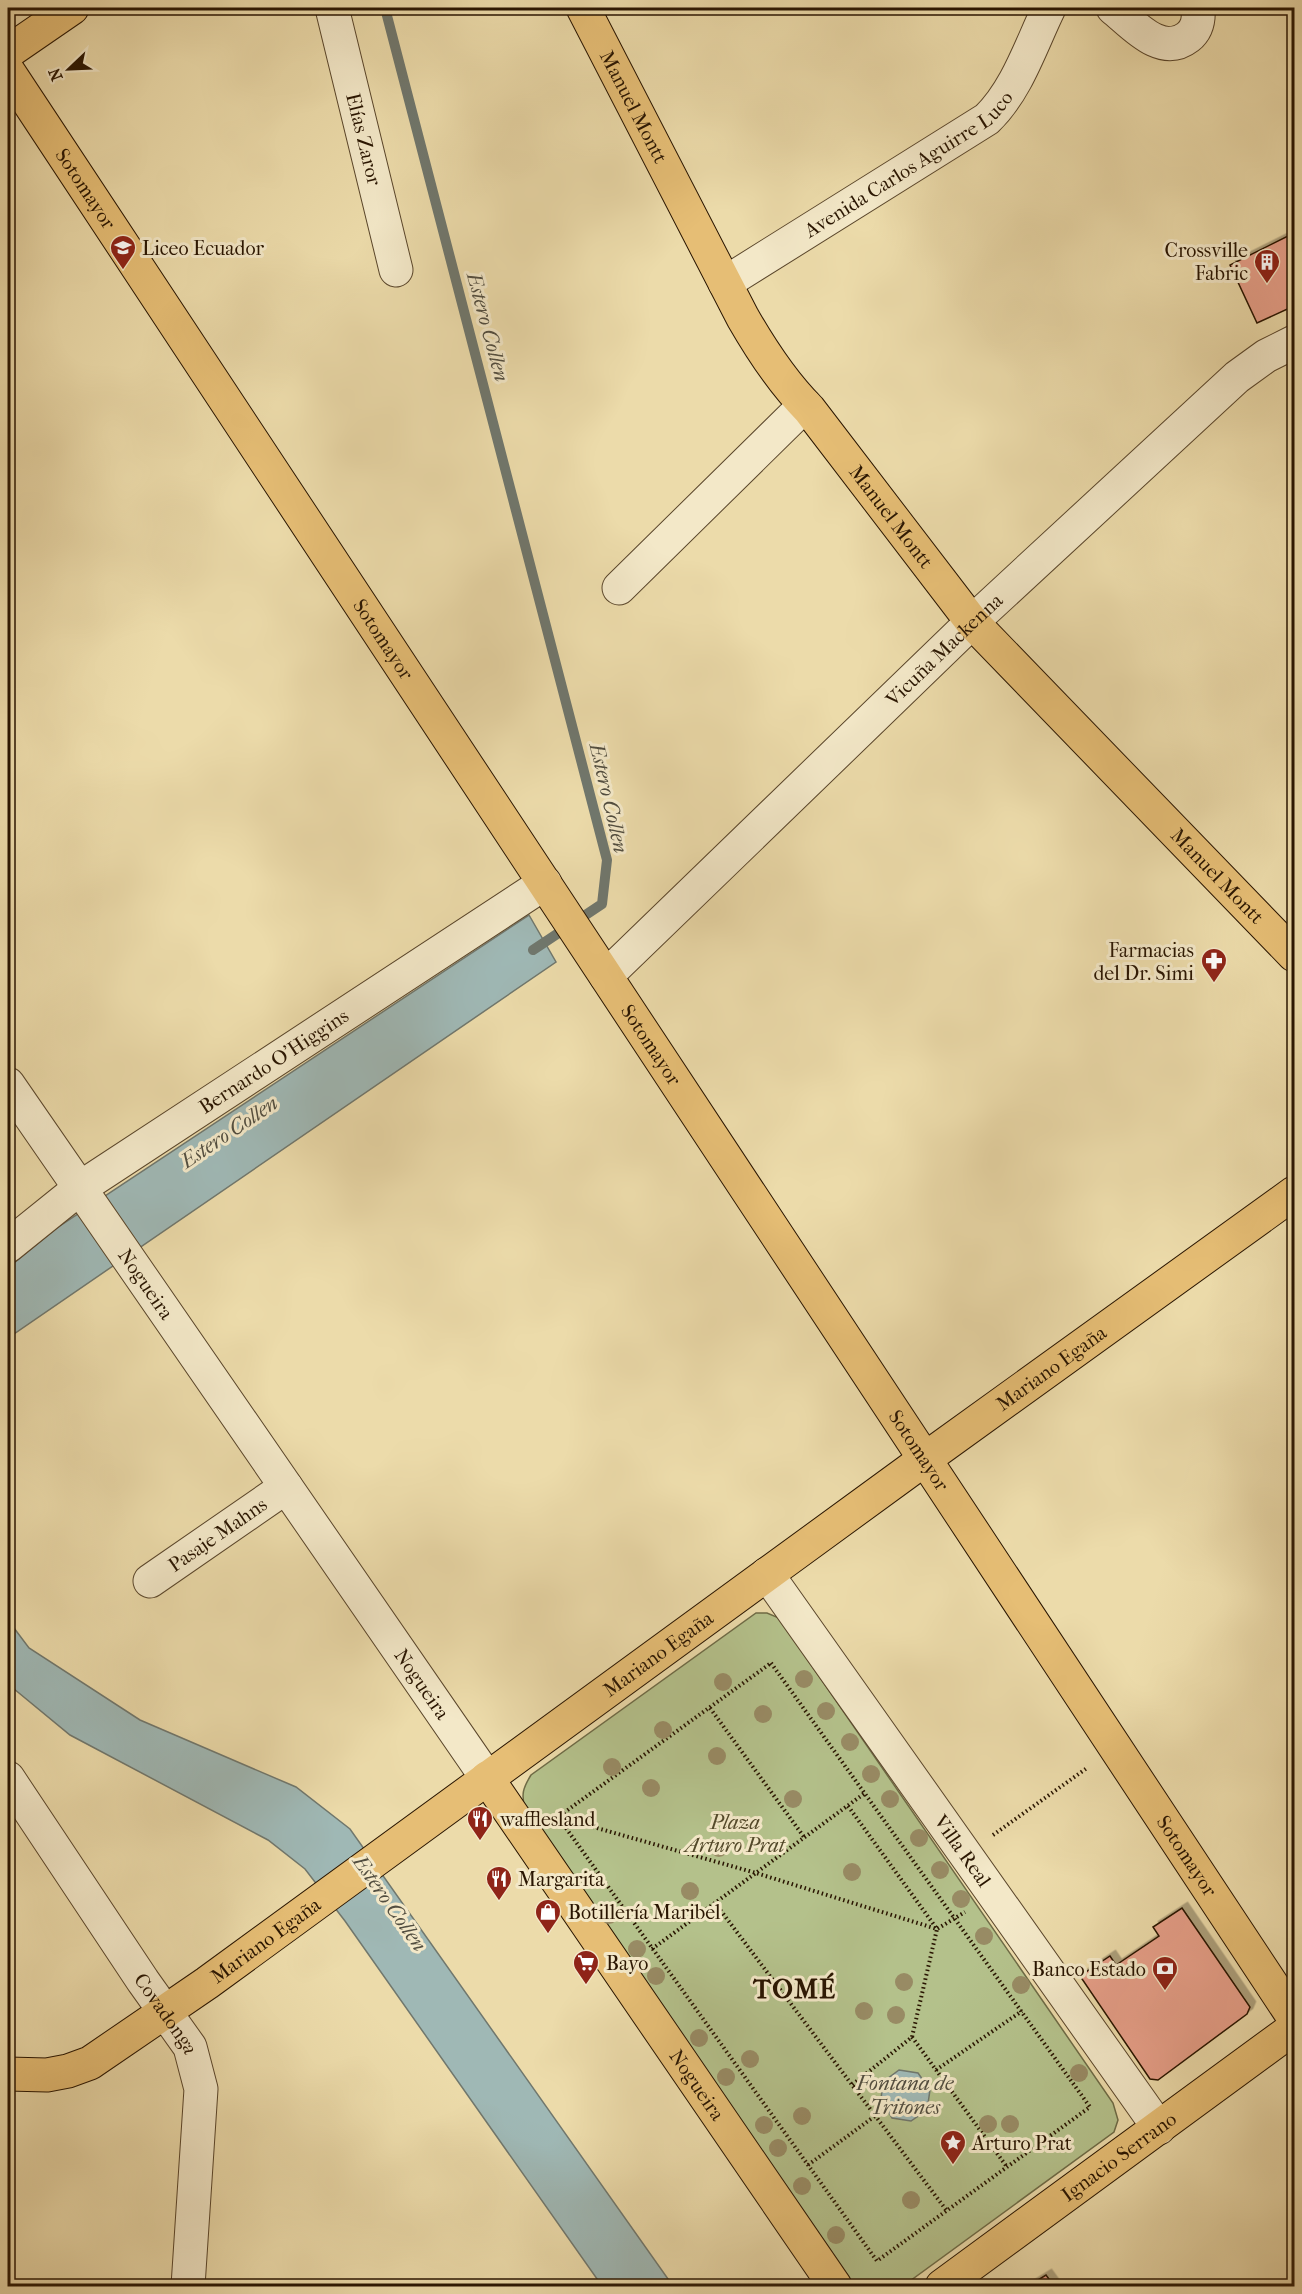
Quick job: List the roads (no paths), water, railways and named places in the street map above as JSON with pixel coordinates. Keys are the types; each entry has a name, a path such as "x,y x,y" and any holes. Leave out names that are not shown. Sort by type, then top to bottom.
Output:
{"main road":[{"path":"8,52 72,8"},
{"name":"Manuel Montt","path":"583,8 762,350 972,622 1294,955"},
{"name":"Sotomayor","path":"8,70 1294,2018"},
{"name":"Mariano Egaña","path":"8,2074 47,2075 90,2063 166,2012 1294,1193"},
{"name":"Nogueira","path":"487,1778 835,2286"},
{"name":"Ignacio Serrano","path":"942,2286 1294,2028"}],"street":[{"name":"Elías Zaror","path":"332,8 396,270"},
{"name":"Avenida Carlos Aguirre Luco","path":"725,283 987,119 1011,89 1049,8"},
{"path":"1113,8 1151,39 1169,44 1178,43 1192,34 1199,17 1198,8"},
{"name":"Vicuña Mackenna","path":"606,976 972,622 1237,377 1266,356 1294,342"},
{"path":"619,588 805,405"},
{"name":"Bernardo O'Higgins","path":"8,1246 550,892"},
{"name":"Nogueira","path":"8,1084 487,1778"},
{"name":"Pasaje Mahns","path":"150,1581 286,1487"},
{"name":"Villa Real","path":"767,1574 1159,2128"},
{"name":"Covadonga","path":"8,1778 143,1981 190,2047 201,2090 188,2286"}],"water":[{"path":"529,915 556,962 8,1338 8,1268 58,1227"},
{"path":"8,1620 29,1648 140,1720 296,1787 350,1829 673,2286 602,2286 345,1921 305,1869 268,1840 70,1735 8,1684"},
{"name":"Fontana de Tritones","path":"899,2070 918,2073 930,2090 927,2110 911,2121 892,2118 881,2099 883,2082"}],"waterway":[{"name":"Estero Collen","path":"385,8 607,860 602,904 533,950"}],"place":[{"name":"Liceo Ecuador","path":"123,271"},
{"name":"Crossville Fabric","path":"1267,285"},
{"name":"Farmacias del Dr. Simi","path":"1214,984"},
{"name":"wafflesland","path":"480,1842"},
{"name":"Margarita","path":"499,1902"},
{"name":"Botillería Maribel","path":"548,1935"},
{"name":"Bayo","path":"586,1986"},
{"name":"Banco Estado","path":"1165,1992"},
{"name":"Arturo Prat","path":"953,2166"}],"district":[{"name":"TOMÉ","path":"795,1989"}],"park label":[{"name":"Plaza Arturo Prat","path":"735,1834"}]}
